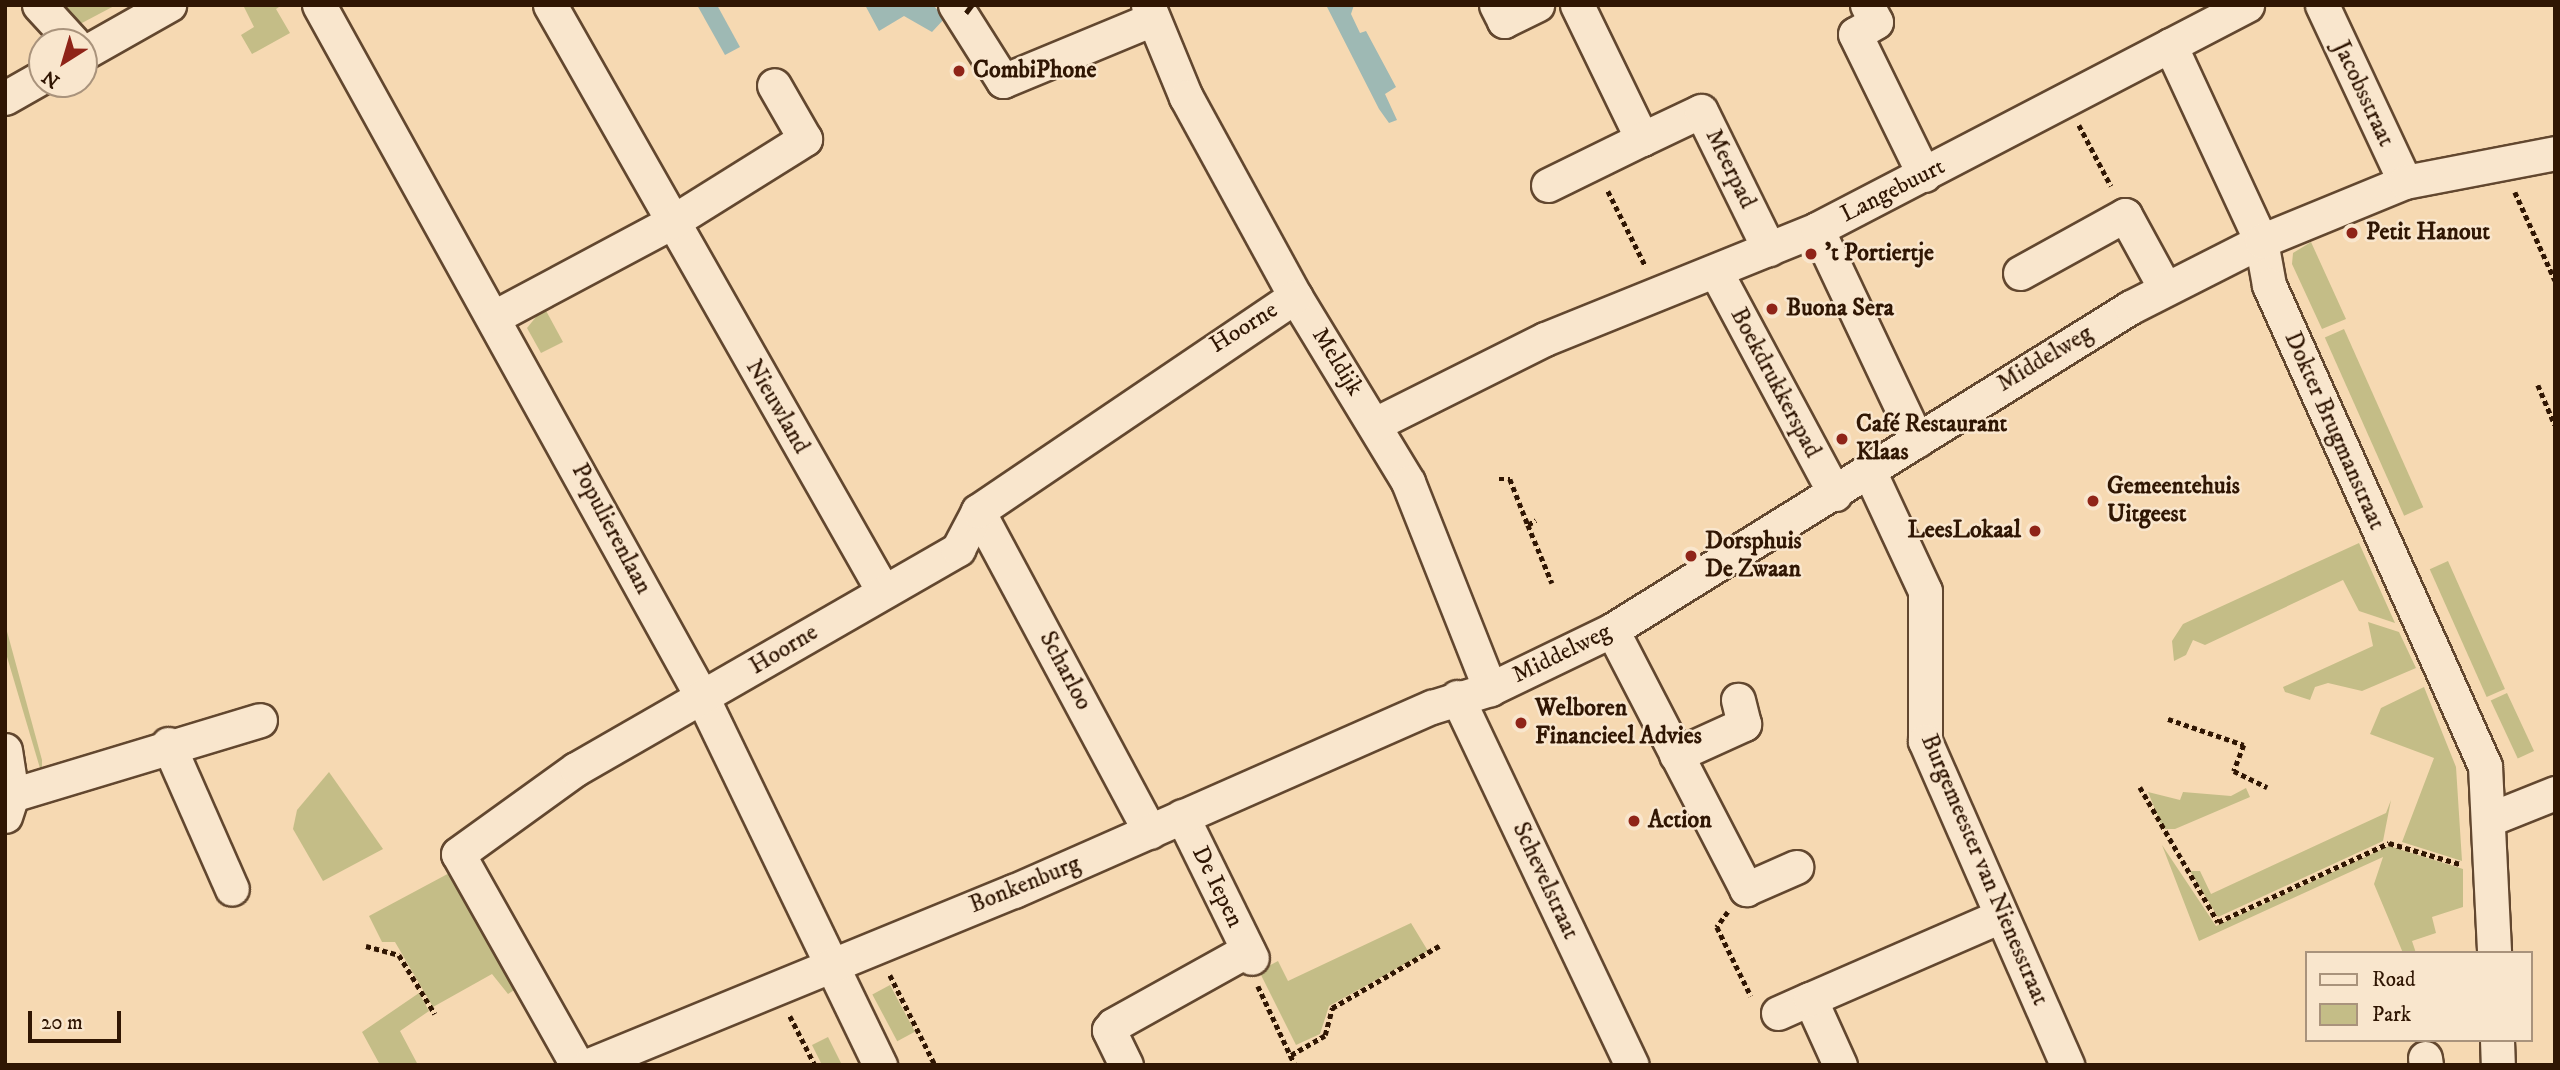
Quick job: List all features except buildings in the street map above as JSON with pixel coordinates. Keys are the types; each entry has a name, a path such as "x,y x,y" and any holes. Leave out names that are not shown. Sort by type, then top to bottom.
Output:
{"street":[{"path":"38,5 60,28"},
{"path":"98,45 169,5"},
{"name":"Populierenlaan","path":"320,5 496,316 703,699 880,1065"},
{"name":"Nieuwland","path":"550,5 883,591"},
{"path":"955,5 1003,81 1151,12"},
{"path":"1496,5 1504,21 1537,5"},
{"path":"1867,5 1876,22 1855,34 1924,175"},
{"name":"Langebuurt","path":"1376,424 1545,339 1817,229 2247,5"},
{"name":"Jacobsstraat","path":"2322,5 2404,182"},
{"path":"1585,8 1642,139"},
{"name":"Meldijk","path":"1151,12 1185,97 1295,296 1376,424 1408,482 1490,689"},
{"name":"Dokter Brugmanstraat","path":"2170,45 2261,240 2269,285 2485,766 2490,819 2494,951"},
{"path":"5,98 28,85"},
{"path":"496,316 672,222 805,139 774,85"},
{"name":"Meerpad","path":"1548,185 1701,111 1769,249"},
{"name":"Middelweg","path":"1458,697 1490,689 1612,630 2165,288 2261,240 2404,182 2555,153"},
{"path":"2020,273 2125,215 2165,288"},
{"path":"1817,229 1917,441"},
{"name":"Boekdrukkerspad","path":"1716,272 1835,494"},
{"name":"Hoorne","path":"577,1065 458,854 576,769 674,716 958,549 978,511 1295,296"},
{"name":"Burgemeester van Nienesstraat","path":"1870,472 1925,591 1925,741 2067,1065"},
{"name":"Scharloo","path":"978,511 1150,832"},
{"path":"1612,630 1746,889 1796,867"},
{"name":"Bonkenburg","path":"589,1065 1150,832 1458,697"},
{"name":"Schevelstraat","path":"1458,697 1632,1065"},
{"path":"1676,755 1744,724 1738,700"},
{"path":"5,750 8,806 168,744 260,720"},
{"path":"168,744 232,889"},
{"path":"2490,819 2555,793"},
{"name":"De Iepen","path":"1182,816 1247,954"},
{"path":"1768,1010 1810,999 2001,916"},
{"path":"1126,1065 1109,1030 1113,1025 1247,954"},
{"path":"1810,999 1840,1065"},
{"path":"2497,1042 2497,1065"}],"path":[{"path":"2066,100 2125,215"},
{"path":"1594,163 1659,294"},
{"path":"2513,188 2555,280"},
{"path":"2538,385 2555,425"},
{"path":"1499,479 1510,479 1552,583"},
{"path":"1528,525 1536,520"},
{"path":"2168,719 2244,745 2234,771 2267,787"},
{"path":"2140,787 2218,922 2389,843 2492,874"},
{"path":"1746,889 1717,927 1768,1010"},
{"path":"875,945 935,1065"},
{"path":"366,946 400,954 435,1014"},
{"path":"1291,1055 1325,1035 1332,1008 1439,946"},
{"name":"De Iepen","path":"1247,954 1295,1065"},
{"path":"776,987 815,1065"}],"green space":[{"path":"62,5 116,5 80,24"},
{"path":"243,5 282,5 276,9 290,33 252,54 241,35 254,27"},
{"path":"2311,242 2346,319 2322,329 2292,264 2293,253"},
{"path":"544,307 563,342 541,353 527,328"},
{"path":"2344,329 2423,507 2404,516 2325,338"},
{"path":"2359,543 2395,623 2359,611 2343,580 2205,645 2193,640 2186,655 2174,661 2172,641 2183,624"},
{"path":"2448,561 2505,689 2487,697 2430,569"},
{"path":"2368,622 2399,632 2416,668 2362,691 2328,683 2315,687 2310,700 2285,692 2283,687 2373,646"},
{"path":"5,624 42,760 42,775 5,650"},
{"path":"2424,687 2456,767 2462,861 2402,842 2434,758 2370,734 2381,708"},
{"path":"2507,693 2534,751 2518,759 2491,701"},
{"path":"329,772 383,849 323,881 293,829 297,810"},
{"path":"2246,788 2250,797 2175,829 2163,829 2148,792 2180,800 2183,792 2231,796"},
{"path":"2391,800 2383,841 2218,917 2190,871 2200,871 2211,894 2386,813"},
{"path":"2162,845 2216,926 2389,846 2463,869 2463,907 2432,917 2436,933 2412,941 2415,951 2402,951 2374,884 2383,857 2199,941"},
{"path":"455,870 522,985 508,994 492,974 433,1007 395,942 382,942 369,916"},
{"path":"1411,923 1428,951 1329,1006 1320,1034 1296,1045 1259,971 1278,961 1288,981"},
{"path":"890,985 915,1032 897,1041 872,994"},
{"path":"419,993 429,1011 400,1031 418,1065 380,1065 362,1032"},
{"path":"828,1037 842,1065 822,1065 812,1045"}],"water":[{"path":"697,5 717,5 740,47 725,55"},
{"path":"865,5 933,5 945,18 932,32 904,16 879,31"},
{"path":"1326,5 1354,5 1351,14 1360,33 1366,31 1396,87 1385,94 1397,120 1389,123 1379,109"}],"railway":[{"path":"966,13 972,5"}],"place":[{"name":"CombiPhone","path":"959,71"},
{"name":"Petit Hanout","path":"2352,233"},
{"name":"'t Portiertje","path":"1811,254"},
{"name":"Buona Sera","path":"1772,309"},
{"name":"Café Restaurant Klaas","path":"1842,439"},
{"name":"Gemeentehuis Uitgeest","path":"2093,501"},
{"name":"LeesLokaal","path":"2035,531"},
{"name":"Dorsphuis De Zwaan","path":"1691,556"},
{"name":"Welboren Financieel Advies","path":"1521,723"},
{"name":"Action","path":"1634,821"}]}
